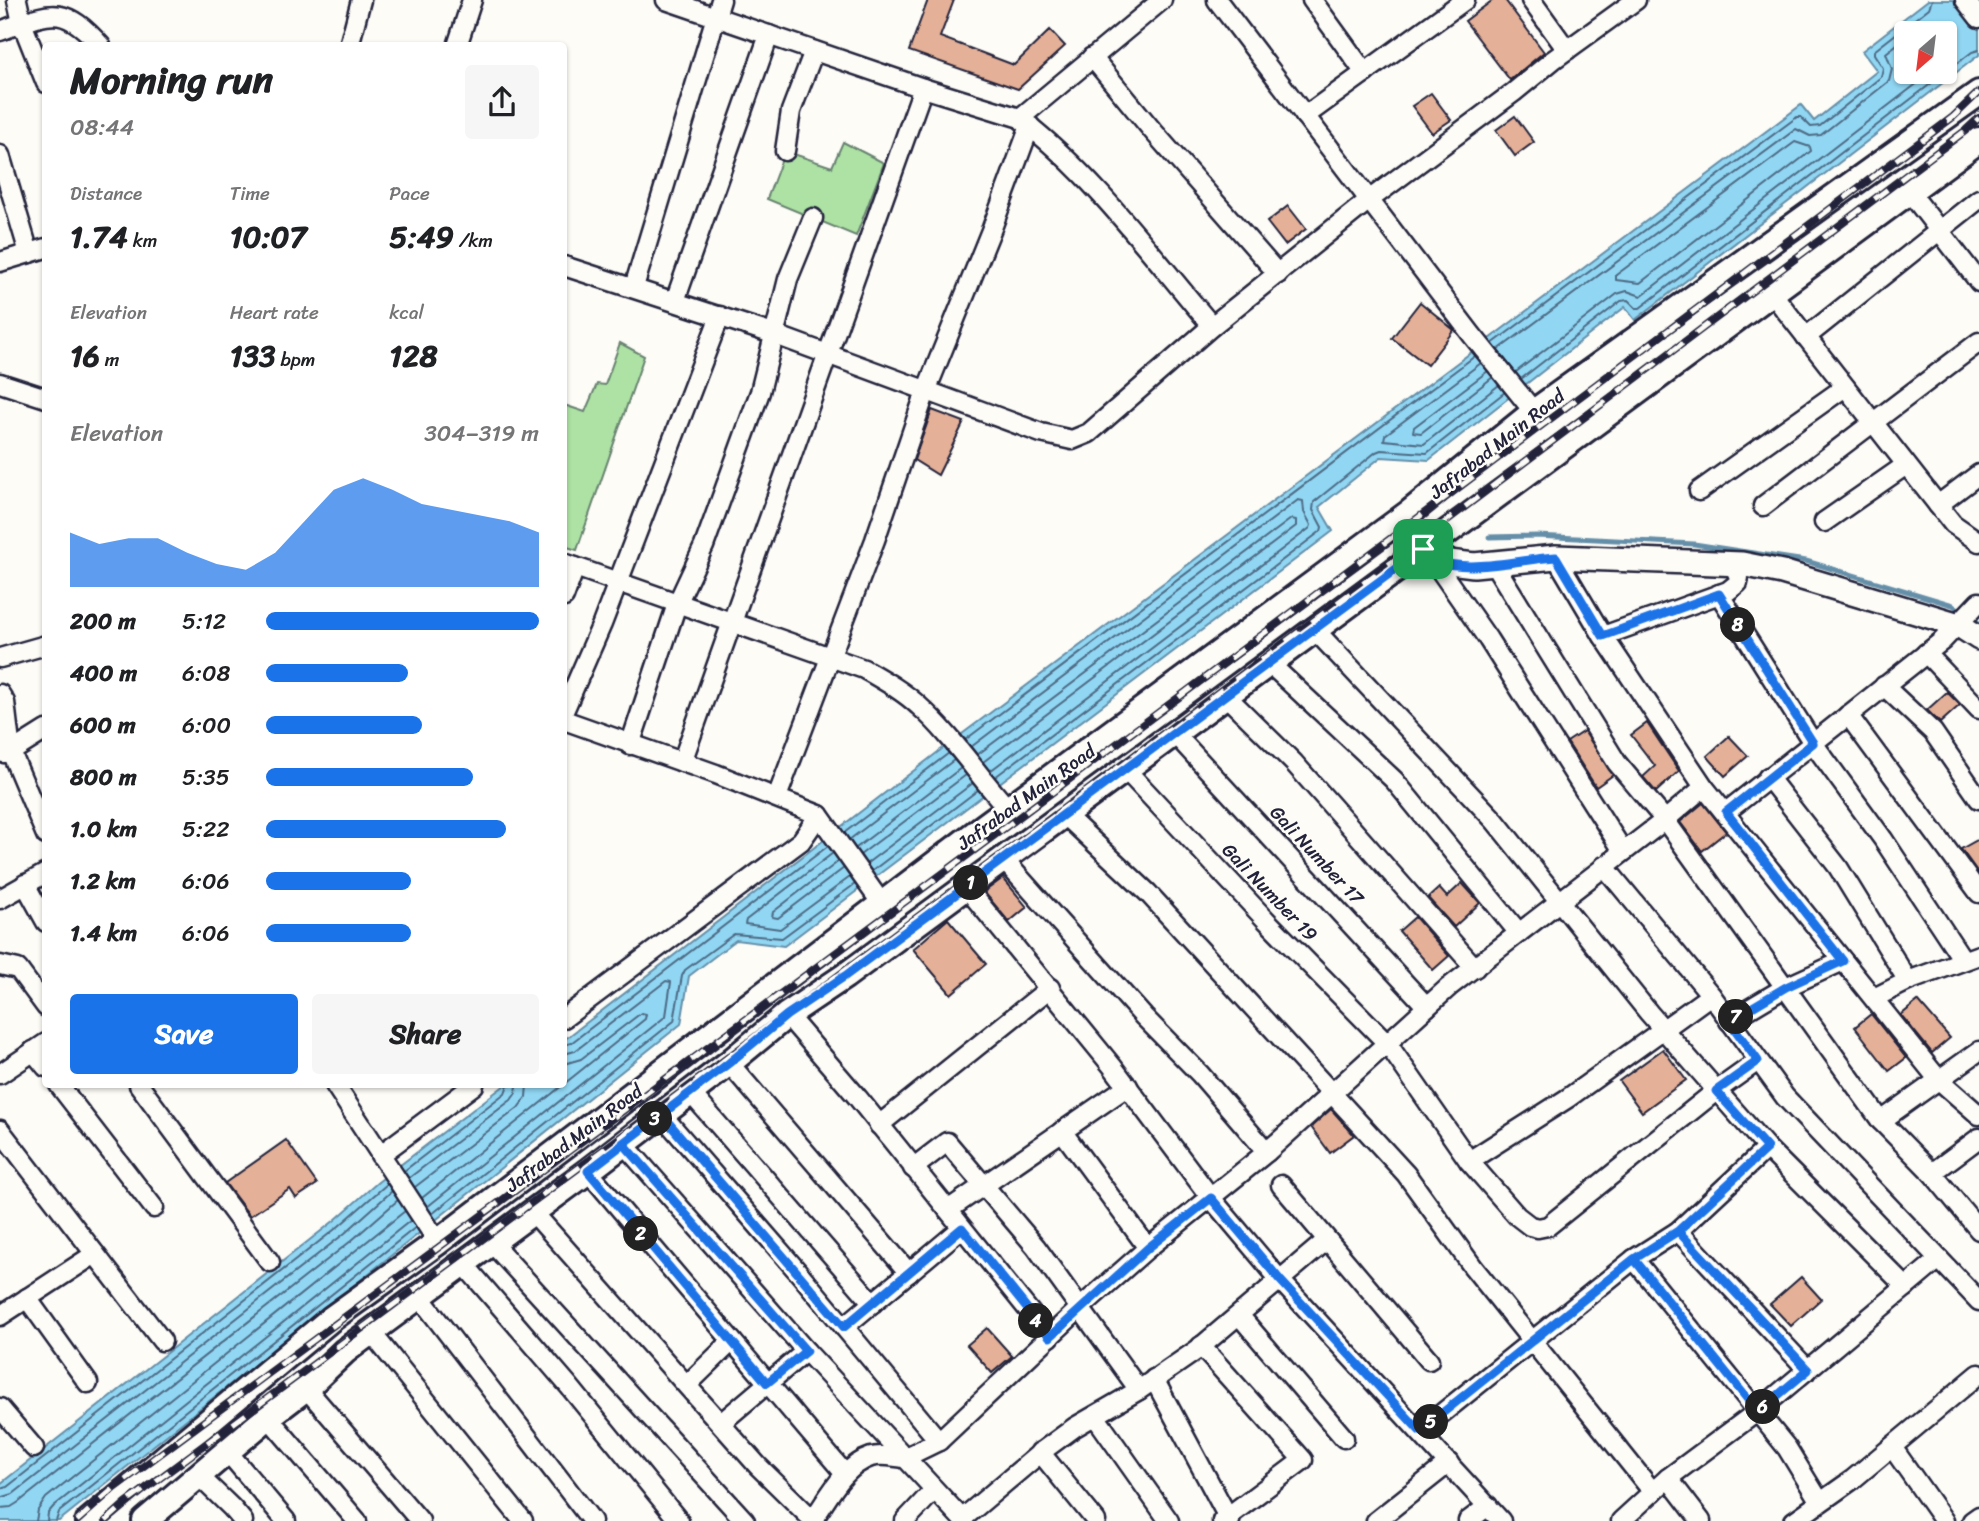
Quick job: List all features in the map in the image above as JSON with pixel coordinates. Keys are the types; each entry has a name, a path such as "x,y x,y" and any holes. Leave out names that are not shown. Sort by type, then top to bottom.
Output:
{"main road":[{"name":"Jafrabad Main Road","path":"89,1521 331,1320 882,904 1003,804 1409,513 1527,406 1979,93"},
{"name":"Jafrabad Main Road","path":"145,1521 306,1388 345,1352 588,1171 787,1015 845,976 1314,629 1428,554 1771,292 1979,140"},
{"path":"150,1470 171,1499"}],"street":[{"path":"16,0 42,73"},
{"path":"350,42 362,0"},
{"path":"458,42 472,0"},
{"path":"666,0 719,8 769,35 1025,122 1052,144 1101,197 1212,326"},
{"path":"777,797 828,657 875,540 926,391 992,228 1025,122 1092,57 1162,0"},
{"path":"1217,0 1527,406"},
{"path":"1312,0 1365,73"},
{"path":"1305,116 1465,0"},
{"path":"1531,0 1567,50"},
{"path":"567,270 634,287 773,334 1041,433 1072,440 1089,433 1212,326 1369,200 1636,0"},
{"path":"1965,0 1979,18"},
{"path":"634,287 719,8"},
{"path":"0,31 51,15 66,16 76,20 97,42"},
{"path":"675,301 769,35"},
{"path":"785,150 791,111 814,51"},
{"path":"1092,57 1278,274"},
{"path":"681,762 923,88"},
{"path":"0,155 37,251 0,262"},
{"path":"1909,191 1979,282"},
{"path":"1806,337 1979,199"},
{"path":"630,745 677,604 704,546 760,392 788,279 813,218"},
{"path":"1771,292 1953,524 1979,542"},
{"path":"567,704 602,624 720,316"},
{"path":"1763,506 1979,342"},
{"path":"0,383 42,397"},
{"path":"1699,491 1845,387"},
{"path":"1824,522 1906,465"},
{"path":"1938,505 1979,474"},
{"path":"1428,554 1459,564 1494,564 1556,557 1733,564 1782,572 1968,614"},
{"path":"1428,554 1488,639 1623,851"},
{"path":"1556,557 1603,636 1704,787 1938,1079 1979,1115"},
{"path":"1494,564 1617,763 1665,820 1881,1121 1932,1173 1979,1230"},
{"path":"1603,636 1728,591 1738,583 1739,577 1733,564"},
{"path":"569,565 864,669 919,705 946,733 1003,804"},
{"path":"1719,594 1813,743 1971,957 1874,998"},
{"path":"1968,614 1979,638"},
{"path":"1726,812 1926,653 1968,614"},
{"path":"1314,629 1495,821 1664,1030 1767,1148 1906,1287"},
{"path":"0,658 42,646"},
{"path":"1926,653 1979,709"},
{"path":"1269,663 1394,780 1519,933"},
{"path":"1884,686 1933,732 1979,799"},
{"path":"1225,695 1294,763 1475,968"},
{"path":"2,706 5,752 42,827"},
{"path":"1848,715 1979,893"},
{"path":"567,721 777,797 819,815 882,904"},
{"path":"5,752 42,732"},
{"name":"Gali Number 17","path":"1174,733 1427,1007"},
{"name":"Gali Number 19","path":"1125,769 1266,920 1387,1043 1469,1161 1524,1222 1538,1228 1548,1226 1716,1091 1758,1061"},
{"path":"1768,778 1838,867 1909,981"},
{"path":"532,1211 758,1466 812,1520 845,1474 873,1456 904,1458 939,1441 1080,1308 1148,1248 1267,1152 1427,1007 1704,787"},
{"path":"1065,814 1148,892 1406,1174 1473,1267 1653,1492"},
{"path":"567,1016 801,841 819,815"},
{"path":"1003,859 1144,1017 1200,1074 1267,1152"},
{"path":"1604,866 1711,995 1784,1097 1979,1301"},
{"path":"0,899 42,875"},
{"path":"26,884 42,914"},
{"path":"966,887 1128,1086 1211,1198 1280,1280 1501,1521"},
{"path":"1729,1021 1786,987 1843,961"},
{"path":"0,965 18,969 42,1002"},
{"path":"879,1125 1050,988"},
{"path":"1469,1161 1568,1098 1711,995"},
{"path":"787,1015 914,1167 1050,1337"},
{"path":"0,1074 39,1047"},
{"path":"1881,1121 1979,1051"},
{"path":"729,1063 909,1273"},
{"path":"948,1210 1128,1086"},
{"path":"62,1088 154,1208"},
{"path":"141,1088 270,1262"},
{"path":"337,1088 438,1241"},
{"path":"380,1155 470,1088"},
{"path":"690,1092 873,1303"},
{"path":"661,1114 939,1441"},
{"path":"0,1130 162,1341"},
{"path":"1062,1131 1148,1248"},
{"path":"1932,1173 1979,1138"},
{"path":"914,1167 947,1142 1035,1247 1139,1390"},
{"path":"623,1143 806,1351 963,1520 1040,1452 1075,1427 1139,1390 1201,1346 1327,1240"},
{"path":"1420,1431 1634,1259 1678,1231 1767,1148"},
{"path":"588,1171 845,1474"},
{"path":"1281,1185 1429,1360"},
{"path":"844,1327 962,1228"},
{"path":"1678,1231 1808,1370"},
{"path":"491,1242 745,1521"},
{"path":"0,1316 95,1254"},
{"path":"1634,1259 1787,1448 1820,1503"},
{"path":"1621,1521 1668,1478 1758,1412 1939,1259"},
{"path":"463,1263 678,1521"},
{"path":"419,1296 592,1521"},
{"path":"27,1298 88,1383"},
{"path":"1239,1315 1345,1438"},
{"path":"371,1332 523,1521"},
{"path":"687,1385 732,1341"},
{"path":"1154,1379 1227,1520 1303,1460 1201,1346"},
{"path":"721,1423 806,1351"},
{"path":"1794,1521 1852,1480 1979,1374"},
{"path":"306,1388 420,1521"},
{"path":"0,1408 34,1448"},
{"path":"1094,1416 1169,1521"},
{"path":"268,1417 357,1521"},
{"path":"1892,1447 1944,1521"},
{"path":"227,1451 286,1521"},
{"path":"1040,1452 1096,1521"},
{"path":"1376,1521 1449,1462"},
{"path":"199,1476 243,1521"},
{"path":"1668,1478 1701,1521"},
{"path":"905,1521 934,1489"},
{"path":"1468,1521 1488,1506"},
{"path":"1972,1521 1979,1516"}],"green space":[{"path":"843,142 884,163 856,236 767,199 785,151 832,167"},
{"path":"620,343 644,356 577,550 567,547 567,406 585,412 597,384 605,385"}],"water":[{"path":"1928,0 1979,0 1979,55 1957,72 1957,21 1901,21"},
{"path":"1894,26 1894,84 1941,84 1635,320 1625,307 1429,460 1381,457 1319,507 1333,531 784,946 736,940 689,976 681,1024 59,1521 0,1521 0,1484 335,1220 378,1182 501,1088 567,1088 567,1038 938,752 1801,105 1814,121 1877,71 1862,51"}],"building":[{"path":"928,0 954,0 940,37 1014,65 1050,30 1065,46 1018,89 909,51"},
{"path":"1493,0 1505,0 1544,52 1510,80 1465,21"},
{"path":"1431,93 1451,120 1432,133 1412,106"},
{"path":"1515,116 1534,142 1515,156 1496,130"},
{"path":"1288,206 1306,229 1285,245 1267,222"},
{"path":"1420,302 1454,330 1427,365 1392,338"},
{"path":"932,410 964,422 938,475 914,460"},
{"path":"1947,692 1960,705 1940,723 1927,710"},
{"path":"1647,723 1679,771 1656,792 1643,777 1655,766 1631,735"},
{"path":"1584,731 1613,775 1596,787 1567,742"},
{"path":"1729,736 1748,756 1725,776 1707,756"},
{"path":"1703,803 1726,832 1702,851 1680,822"},
{"path":"1979,839 1979,874 1961,849"},
{"path":"1003,878 1027,907 1009,922 984,892"},
{"path":"1462,883 1480,903 1454,927 1428,898 1439,888 1447,897"},
{"path":"1415,917 1449,956 1433,970 1399,931"},
{"path":"948,919 986,964 951,994 913,949"},
{"path":"1918,1001 1950,1038 1932,1053 1901,1015"},
{"path":"1871,1014 1906,1058 1889,1071 1855,1027"},
{"path":"1663,1049 1686,1080 1642,1112 1619,1081"},
{"path":"1331,1109 1354,1135 1330,1153 1311,1127"},
{"path":"286,1140 317,1184 296,1198 290,1189 250,1216 225,1183"},
{"path":"1801,1277 1821,1299 1791,1326 1770,1304"},
{"path":"987,1328 1012,1356 992,1373 967,1345"}],"waterway":[{"path":"1489,537 1537,536 1694,544 1806,561 1953,605 1979,623"}],"railway":[{"path":"77,1521 114,1488 1015,820 1953,117 1979,92"},
{"path":"106,1521 126,1503 1027,836 1979,118"}],"route":[{"path":"1423,549 845,976 787,1015 729,1063 690,1092 623,1143 588,1171 767,1383 806,1351 623,1143 661,1114 799,1273 844,1327 962,1228 1050,1337 1148,1248 1211,1198 1280,1280 1420,1431 1634,1259 1678,1231 1808,1370 1758,1412 1634,1259 1678,1231 1767,1148 1716,1091 1758,1061 1729,1021 1786,987 1843,961 1726,812 1813,743 1758,660 1719,594 1603,636 1556,557 1474,565 1433,559 1423,549"}]}
